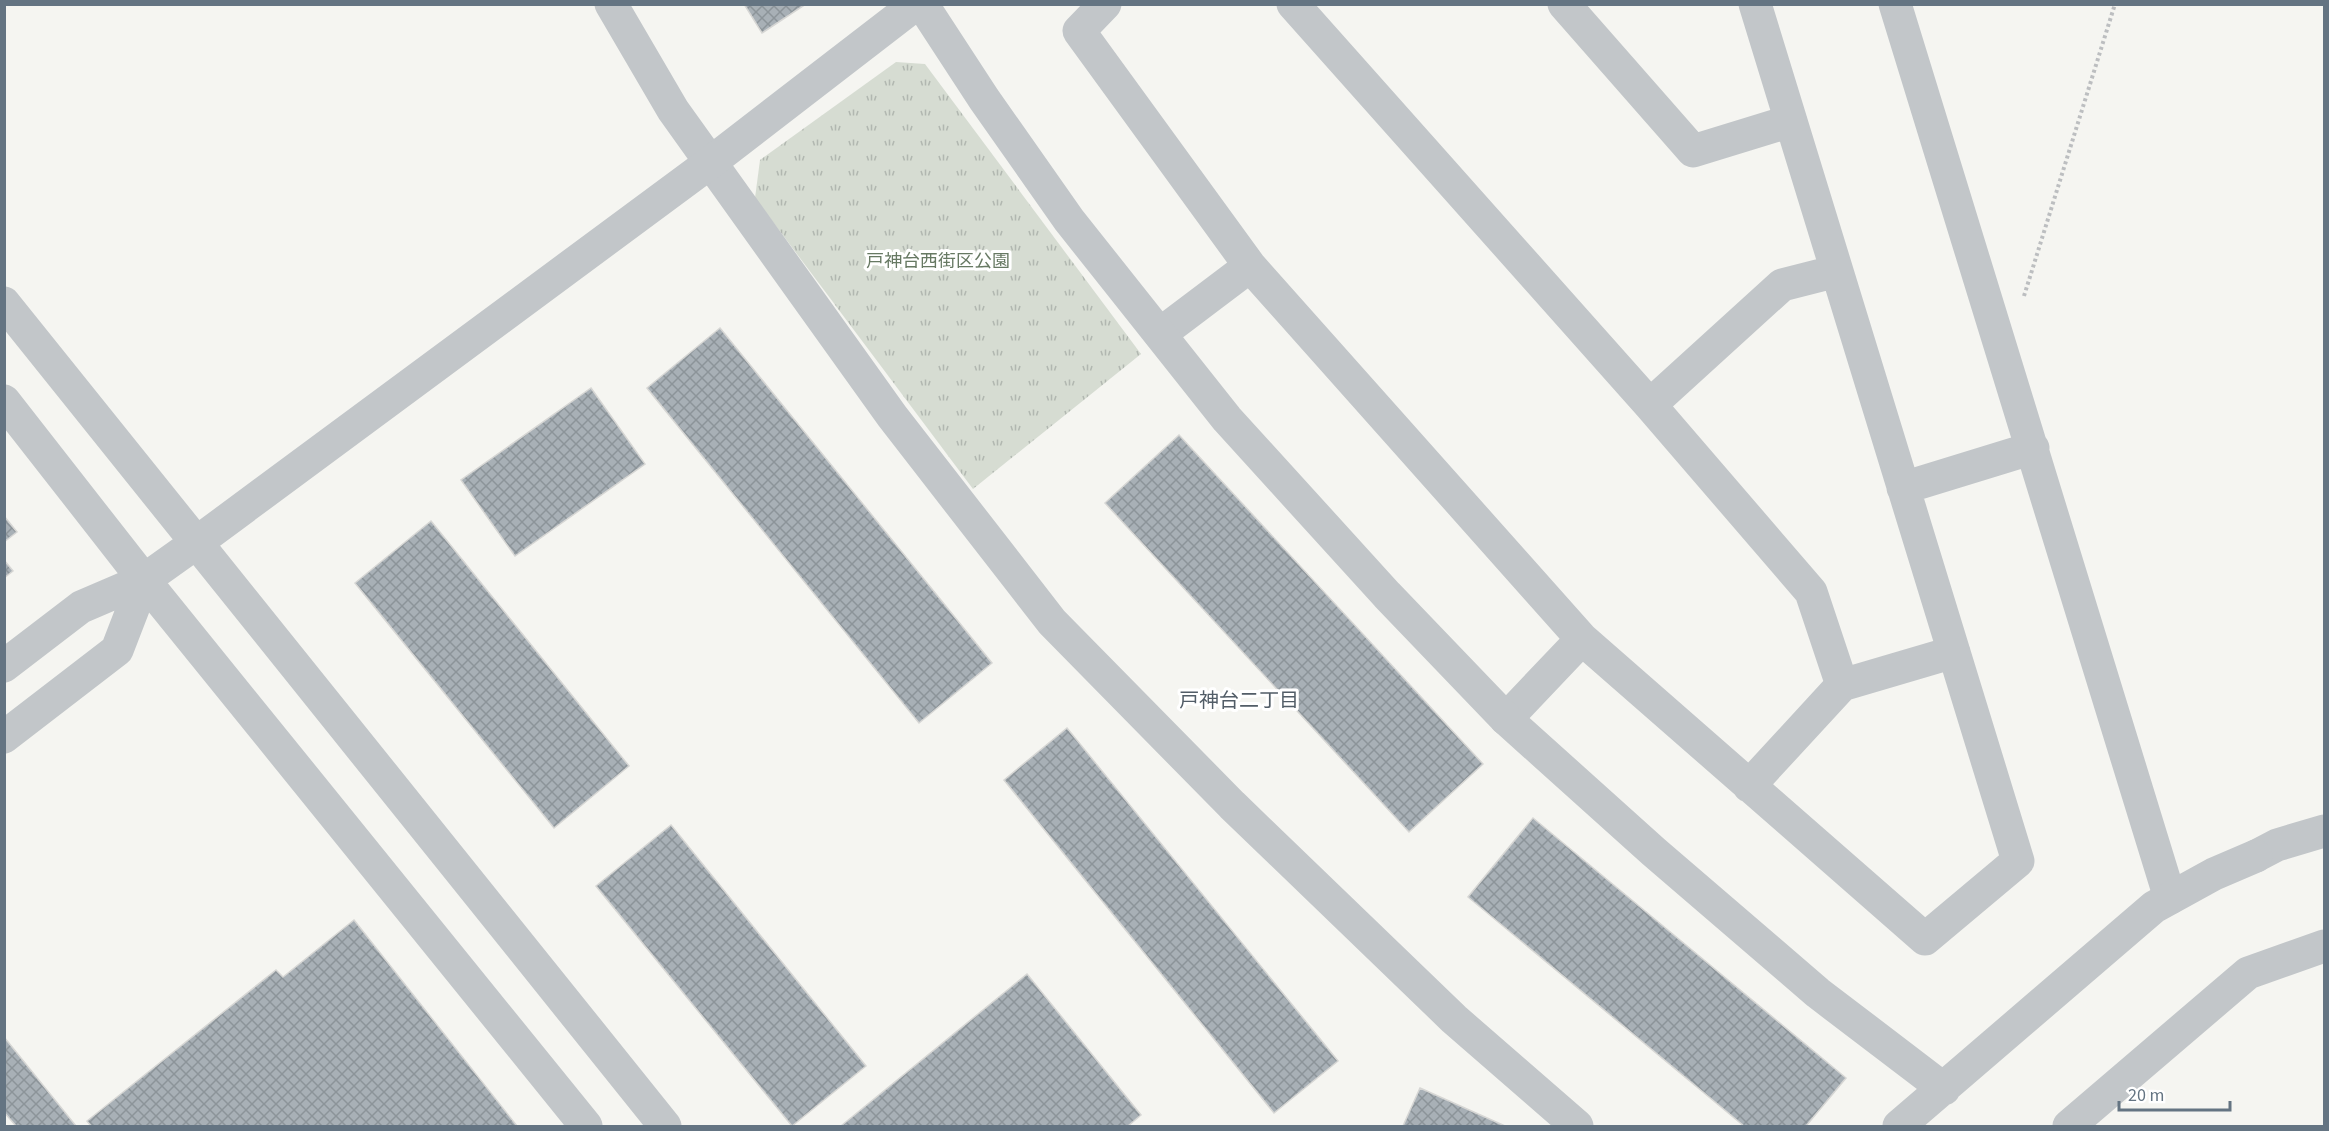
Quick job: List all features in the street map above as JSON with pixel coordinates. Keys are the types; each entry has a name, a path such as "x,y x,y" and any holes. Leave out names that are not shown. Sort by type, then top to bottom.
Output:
{"street":[{"path":"611,4 673,110 892,416 1052,622 1232,805 1445,1011 1577,1126"},
{"path":"4,666 81,607 144,579 196,543 711,162 915,4"},
{"path":"922,4 984,99 1069,220 1227,419 1297,499 1506,719 1654,852 1818,993 1944,1089"},
{"path":"1105,4 1079,31 1250,266 1582,639 1924,939 2018,861 1755,4"},
{"path":"1293,4 1650,405 1811,592 1842,685"},
{"path":"1563,4 1693,151 1791,121"},
{"path":"1895,4 2170,898"},
{"path":"1160,334 1250,266"},
{"path":"1650,405 1782,285 1837,271"},
{"path":"4,303 665,1126"},
{"path":"4,400 144,579 586,1126"},
{"path":"1903,488 2033,448"},
{"path":"4,737 117,650 144,579"},
{"path":"1506,719 1582,639"},
{"path":"1749,786 1842,685 1954,652"},
{"path":"1899,1126 2154,907 2214,874 2277,845 2325,831"},
{"path":"2071,1126 2248,973 2325,946"}],"path":[{"path":"2022,300 2115,4"}],"green space":[{"name":"戸神台西街区公園","path":"896,62 925,64 1141,354 973,489 755,198 760,160"}],"building":[{"path":"744,4 806,4 762,33"},
{"path":"720,328 992,663 919,723 647,388"},
{"path":"591,388 645,464 515,556 461,480"},
{"path":"1179,435 1483,764 1409,832 1105,503"},
{"path":"4,516 17,532 4,542"},
{"path":"431,521 629,766 554,828 355,583"},
{"path":"4,560 13,571 4,578"},
{"path":"1067,728 1338,1061 1274,1113 1004,780"},
{"path":"1533,818 1846,1078 1806,1126 1744,1126 1468,897"},
{"path":"671,825 866,1066 792,1126 596,886"},
{"path":"354,920 517,1126 91,1126 87,1121 276,970 283,977"},
{"path":"1027,974 1141,1115 1128,1126 841,1126"},
{"path":"4,1037 76,1126 16,1126 4,1112"},
{"path":"1420,1088 1505,1126 1403,1126"}],"district":[{"name":"戸神台二丁目","path":"1239,701"}]}
